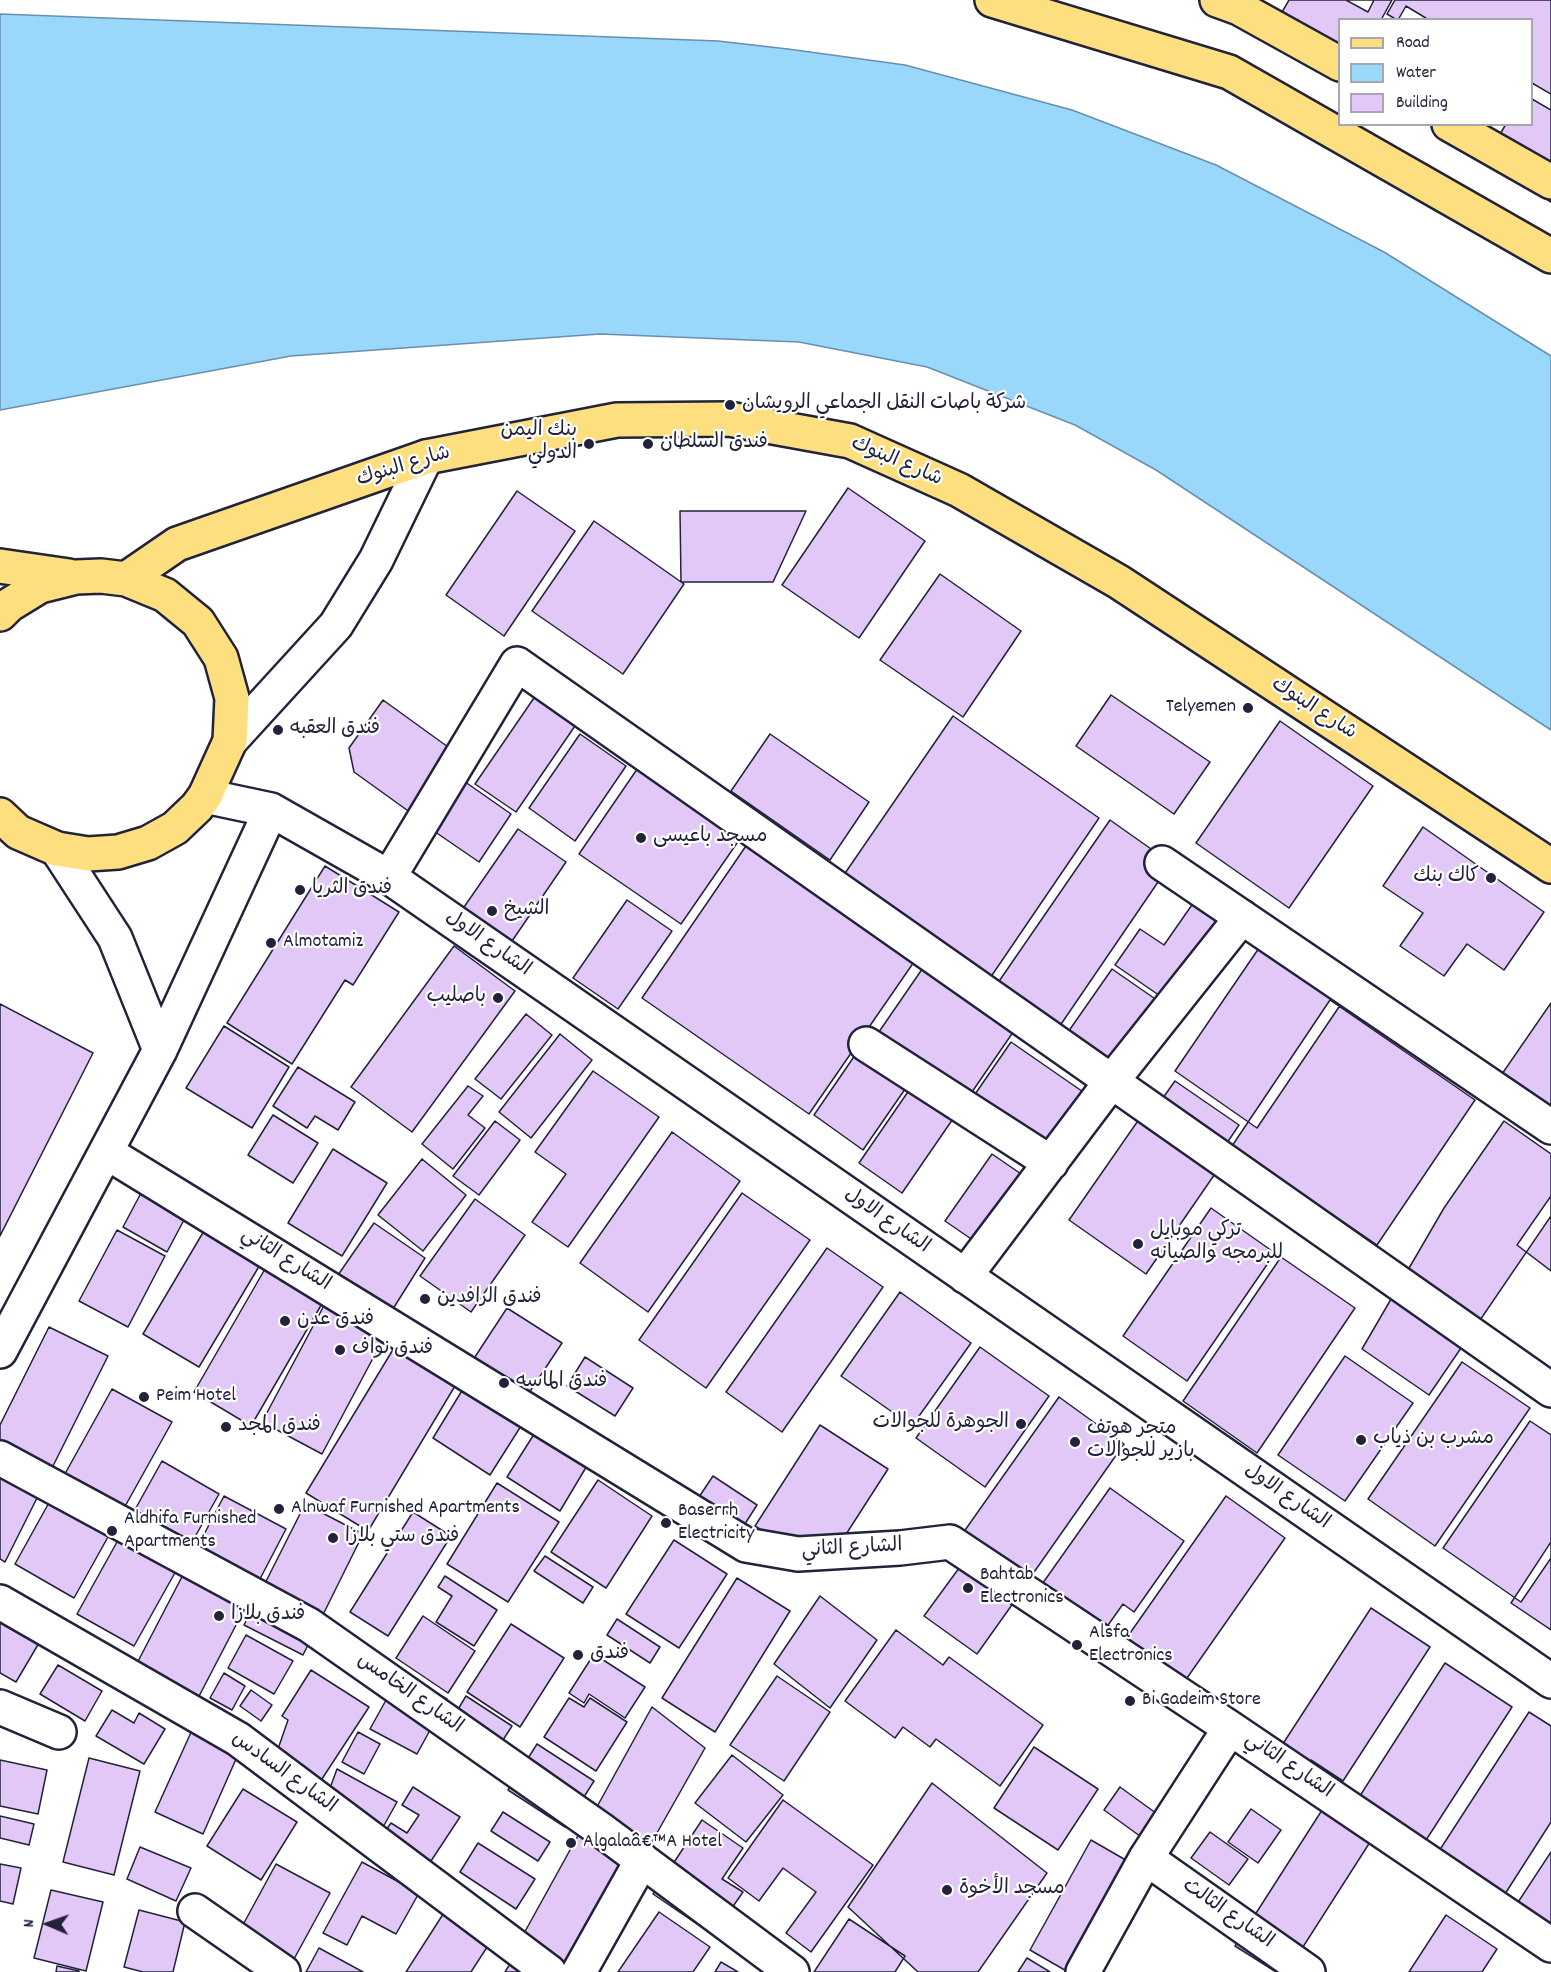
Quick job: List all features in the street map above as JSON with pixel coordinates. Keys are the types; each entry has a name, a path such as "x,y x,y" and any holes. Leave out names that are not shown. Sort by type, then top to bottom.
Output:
{"main road":[{"path":"992,0 1229,72 1551,256"},
{"path":"1217,0 1239,8 1338,63"},
{"path":"1453,126 1551,182"},
{"name":"شارع البنوك","path":"126,579 177,544 426,457 616,420 729,419 850,441 959,490 1119,582 1551,866"},
{"path":"0,566 76,577 101,576 126,579 165,595 198,622 220,658 232,698 230,741 205,796 175,828 148,843 118,852 88,854 57,849 18,832 0,815"},
{"path":"0,614 9,604 40,586 76,577"}],"street":[{"path":"230,741 336,625 376,560 426,457"},
{"path":"389,877 517,664 1551,1390"},
{"name":"الشارع الاول","path":"205,796 271,810 389,877 1551,1681"},
{"path":"0,1350 160,1050 271,810"},
{"path":"57,849 115,938 160,1050"},
{"path":"1162,863 1551,1127"},
{"path":"965,1276 1112,1082 1242,917"},
{"path":"866,1044 1051,1163"},
{"name":"الشارع الثاني","path":"106,1152 746,1545 798,1554 900,1548 950,1542 1551,1945"},
{"name":"الشارع الخامس","path":"0,1458 309,1625 642,1860 792,1972"},
{"name":"الشارع السادس","path":"0,1602 238,1739 549,1972"},
{"path":"0,1707 59,1732"},
{"path":"1083,1972 1146,1858 1230,1728"},
{"name":"الشارع الثالث","path":"1146,1858 1308,1972"},
{"path":"579,1972 642,1860"},
{"path":"195,1911 283,1972"}],"water":[{"path":"0,14 718,41 788,49 905,65 1072,110 1216,165 1384,252 1551,356 1551,730 1156,470 1075,425 927,367 799,342 600,334 291,356 0,410"}],"building":[{"path":"1289,0 1392,0 1382,18 1338,18 1338,80 1267,38"},
{"path":"1346,0 1374,0 1368,12"},
{"path":"1395,0 1551,0 1551,110 1533,100 1533,18 1394,18 1387,14"},
{"path":"1406,6 1426,18 1399,18"},
{"path":"1533,84 1551,94 1551,202 1485,160 1505,126 1533,126"},
{"path":"848,488 925,541 859,638 782,585"},
{"path":"517,491 575,531 504,636 446,595"},
{"path":"680,511 806,511 773,582 681,582"},
{"path":"594,521 684,584 623,674 532,611"},
{"path":"940,574 1021,631 963,717 880,660"},
{"path":"536,695 577,723 516,812 475,784"},
{"path":"1111,695 1210,762 1174,814 1076,746"},
{"path":"383,700 455,752 411,813 354,772 349,748"},
{"path":"953,716 1099,818 986,984 839,882"},
{"path":"1280,721 1373,786 1289,908 1196,843"},
{"path":"580,734 626,766 575,841 529,808"},
{"path":"770,734 869,802 830,860 731,791"},
{"path":"642,762 744,833 681,924 579,854"},
{"path":"461,779 511,814 479,862 428,827"},
{"path":"1110,820 1171,863 1055,1033 993,990"},
{"path":"1423,827 1544,912 1504,970 1467,944 1444,976 1400,946 1423,913 1383,886"},
{"path":"518,829 566,862 510,944 462,910"},
{"path":"748,843 916,959 809,1114 642,998"},
{"path":"325,866 399,912 353,985 345,980 292,1064 227,1023"},
{"path":"1203,889 1245,918 1182,1011 1115,965 1140,929 1164,945"},
{"path":"627,900 672,931 618,1009 573,978"},
{"path":"454,946 515,991 412,1132 351,1087"},
{"path":"1259,948 1341,1004 1257,1128 1175,1071"},
{"path":"927,962 1018,1025 963,1105 872,1042"},
{"path":"1112,969 1177,1014 1125,1090 1059,1045"},
{"path":"1330,1000 1475,1100 1377,1245 1232,1146"},
{"path":"1551,1003 1551,1127 1493,1087"},
{"path":"0,1004 93,1053 0,1236"},
{"path":"526,1014 552,1035 501,1099 475,1079"},
{"path":"224,1026 289,1067 252,1128 186,1088"},
{"path":"560,1034 592,1060 531,1138 499,1112"},
{"path":"1011,1042 1102,1105 1051,1179 960,1116"},
{"path":"862,1045 912,1079 863,1150 814,1115"},
{"path":"298,1067 355,1102 338,1130 315,1116 307,1128 273,1106"},
{"path":"593,1071 659,1117 568,1247 532,1222 566,1174 535,1152"},
{"path":"1175,1081 1239,1125 1225,1146 1160,1102"},
{"path":"914,1083 957,1113 902,1193 859,1163"},
{"path":"468,1086 483,1096 468,1115 485,1128 453,1169 422,1144"},
{"path":"273,1115 318,1143 293,1183 248,1155"},
{"path":"1142,1115 1219,1168 1146,1274 1069,1220"},
{"path":"495,1121 520,1140 479,1195 453,1176"},
{"path":"1504,1121 1551,1154 1551,1216 1429,1395 1362,1349 1444,1208"},
{"path":"672,1132 740,1181 648,1312 580,1263"},
{"path":"333,1149 387,1183 342,1256 288,1223"},
{"path":"992,1154 1043,1189 996,1256 945,1221"},
{"path":"422,1159 466,1195 423,1251 378,1215"},
{"path":"150,1176 194,1201 167,1252 123,1227"},
{"path":"742,1193 810,1240 706,1388 639,1340"},
{"path":"1551,1196 1551,1271 1517,1245"},
{"path":"475,1199 525,1235 471,1312 420,1276"},
{"path":"1211,1208 1275,1253 1187,1381 1123,1336"},
{"path":"214,1214 270,1248 199,1367 143,1334"},
{"path":"374,1223 425,1258 391,1312 338,1275"},
{"path":"117,1230 165,1256 128,1327 79,1301"},
{"path":"827,1248 883,1287 782,1432 726,1392"},
{"path":"1281,1257 1355,1308 1257,1453 1183,1401"},
{"path":"269,1262 327,1295 251,1426 194,1392"},
{"path":"900,1292 971,1343 912,1426 841,1376"},
{"path":"328,1298 388,1330 322,1454 262,1422"},
{"path":"507,1308 562,1343 525,1399 471,1363"},
{"path":"49,1327 108,1356 5,1562 0,1559 0,1425"},
{"path":"397,1343 458,1381 368,1531 306,1493"},
{"path":"980,1347 1049,1396 985,1487 916,1438"},
{"path":"1345,1356 1413,1403 1345,1501 1278,1455"},
{"path":"585,1357 633,1388 615,1416 567,1386"},
{"path":"1462,1362 1530,1408 1435,1546 1368,1499"},
{"path":"112,1389 172,1422 74,1598 15,1564"},
{"path":"463,1389 521,1426 490,1475 433,1438"},
{"path":"1059,1397 1124,1444 1025,1585 951,1550"},
{"path":"1530,1421 1551,1435 1551,1558 1521,1602 1443,1548"},
{"path":"820,1425 888,1469 834,1553 808,1560 755,1526"},
{"path":"536,1431 588,1464 560,1511 507,1477"},
{"path":"162,1461 219,1494 134,1646 77,1614"},
{"path":"713,1476 757,1505 732,1544 687,1515"},
{"path":"598,1480 652,1516 606,1588 551,1552"},
{"path":"497,1483 559,1522 508,1602 447,1564"},
{"path":"1110,1488 1184,1541 1134,1612 1123,1604 1106,1628 1028,1604"},
{"path":"224,1496 286,1529 196,1702 134,1669"},
{"path":"1226,1496 1285,1538 1180,1688 1121,1646"},
{"path":"305,1504 363,1534 303,1655 244,1625"},
{"path":"413,1512 451,1536 388,1636 350,1612"},
{"path":"674,1540 727,1574 679,1648 626,1614"},
{"path":"1551,1542 1551,1630 1511,1603"},
{"path":"545,1556 593,1587 583,1603 534,1571"},
{"path":"962,1564 1014,1602 977,1654 924,1616"},
{"path":"445,1576 497,1610 474,1646 436,1622 452,1596 438,1587"},
{"path":"737,1578 790,1611 715,1732 662,1698"},
{"path":"820,1596 877,1640 830,1708 774,1664"},
{"path":"1371,1608 1430,1647 1343,1781 1311,1760 1291,1791 1264,1773"},
{"path":"423,1616 475,1651 448,1693 396,1658"},
{"path":"0,1619 39,1643 16,1682 0,1673"},
{"path":"617,1619 660,1647 650,1663 607,1635"},
{"path":"511,1624 564,1658 520,1727 467,1692"},
{"path":"896,1630 943,1665 949,1657 1043,1725 1000,1786 936,1739 930,1747 903,1727 895,1738 845,1701"},
{"path":"246,1635 293,1661 274,1694 228,1668"},
{"path":"594,1654 645,1687 625,1718 589,1694 584,1703 569,1693"},
{"path":"1445,1663 1512,1707 1417,1854 1356,1802"},
{"path":"58,1665 102,1691 85,1721 40,1694"},
{"path":"311,1670 369,1707 318,1785 278,1749 288,1720 282,1716"},
{"path":"224,1673 245,1686 232,1710 210,1698"},
{"path":"401,1673 447,1699 417,1754 370,1729"},
{"path":"777,1676 830,1712 784,1781 730,1745"},
{"path":"251,1690 272,1705 261,1721 240,1706"},
{"path":"466,1696 512,1726 503,1740 457,1711"},
{"path":"569,1698 584,1707 590,1698 627,1722 596,1771 544,1737"},
{"path":"652,1707 705,1748 640,1863 588,1823"},
{"path":"112,1710 134,1723 139,1713 165,1729 144,1764 96,1736"},
{"path":"1529,1712 1551,1726 1551,1822 1496,1908 1430,1865"},
{"path":"193,1728 240,1750 203,1834 155,1812"},
{"path":"358,1732 380,1744 364,1774 342,1762"},
{"path":"537,1744 594,1781 565,1827 508,1790"},
{"path":"1034,1747 1098,1789 1058,1850 994,1808"},
{"path":"732,1755 783,1795 746,1842 695,1803"},
{"path":"89,1758 140,1771 114,1875 63,1862"},
{"path":"0,1760 47,1770 38,1814 0,1806"},
{"path":"337,1769 397,1802 377,1838 326,1799"},
{"name":"مسجد الأخوة","path":"932,1783 1047,1873 978,1972 918,1972 848,1907"},
{"path":"413,1787 460,1817 429,1864 383,1834 391,1823 407,1833 419,1815 402,1805"},
{"path":"1120,1787 1171,1824 1155,1847 1104,1810"},
{"path":"243,1789 297,1822 261,1880 207,1846"},
{"path":"783,1800 873,1865 811,1952 786,1933 816,1892 783,1868 759,1901 728,1878"},
{"path":"1324,1807 1372,1839 1287,1972 1276,1972 1235,1946"},
{"path":"1251,1809 1281,1830 1258,1863 1228,1842"},
{"path":"503,1812 550,1842 538,1861 491,1831"},
{"path":"0,1816 34,1824 29,1845 0,1838"},
{"path":"702,1820 743,1848 722,1879 743,1892 713,1935 653,1894"},
{"path":"580,1832 635,1864 574,1972 517,1946"},
{"path":"1210,1832 1248,1859 1229,1885 1191,1858"},
{"path":"1091,1840 1143,1870 1068,1972 1030,1950"},
{"path":"478,1843 535,1879 516,1909 460,1872"},
{"path":"140,1847 191,1868 176,1901 127,1879"},
{"path":"1551,1852 1551,1943 1509,1916"},
{"path":"362,1862 419,1893 396,1934 362,1916 347,1945 323,1933"},
{"path":"0,1864 21,1868 13,1904 0,1901"},
{"path":"276,1864 330,1893 294,1959 268,1946 232,1945"},
{"path":"51,1890 103,1902 86,1971 34,1958"},
{"path":"447,1908 493,1938 471,1972 406,1972"},
{"path":"139,1910 185,1922 173,1972 143,1972 124,1967"},
{"path":"659,1912 710,1947 693,1972 618,1972"},
{"path":"1446,1915 1497,1949 1482,1972 1409,1972"},
{"path":"849,1919 905,1956 895,1972 814,1972"},
{"path":"319,1948 363,1972 306,1972"},
{"path":"1027,1958 1050,1972 1018,1972"},
{"path":"721,1962 738,1972 715,1972"},
{"path":"510,1964 524,1972 505,1972"},
{"path":"57,1966 79,1971 79,1972 56,1972"}],"place":[{"name":"شركة باصات النقل الجماعي الرويشان","path":"730,405"},
{"name":"بنك اليمن الدولي","path":"589,444"},
{"name":"فندق السلطان","path":"648,444"},
{"name":"Telyemen","path":"1248,708"},
{"name":"فندق العقبه","path":"278,730"},
{"name":"مسجد باعيسى","path":"641,838"},
{"name":"كاك بنك","path":"1491,878"},
{"name":"فندق الثريا","path":"300,890"},
{"name":"الشيخ","path":"492,911"},
{"name":"Almotamiz","path":"271,943"},
{"name":"باصليب","path":"498,998"},
{"name":"تركي موبايل للبرمجه والصيانه","path":"1138,1244"},
{"name":"فندق الرافدين","path":"425,1299"},
{"name":"فندق عدن","path":"285,1321"},
{"name":"فندق نواف","path":"340,1350"},
{"name":"فندق الماسه","path":"504,1383"},
{"name":"Peim Hotel","path":"144,1397"},
{"name":"الجوهرة للجوالات","path":"1021,1424"},
{"name":"فندق المجد","path":"226,1427"},
{"name":"مشرب بن ذياب","path":"1361,1440"},
{"name":"متجر هوتف بازير للجوالات","path":"1075,1442"},
{"name":"Alnwaf Furnished Apartments","path":"279,1509"},
{"name":"Baserrh Electricity","path":"666,1523"},
{"name":"Aldhifa Furnished Apartments","path":"112,1531"},
{"name":"فندق ستي بلازا","path":"333,1538"},
{"name":"Bahtab Electronics","path":"968,1588"},
{"name":"فندق بلازا","path":"219,1616"},
{"name":"Alsfa Electronics","path":"1077,1645"},
{"name":"فندق","path":"578,1655"},
{"name":"Bi Gadeim Store","path":"1130,1701"},
{"name":"Algalaâ€™A Hotel","path":"571,1843"},
{"name":"مسجد الأخوة","path":"947,1890"}]}
